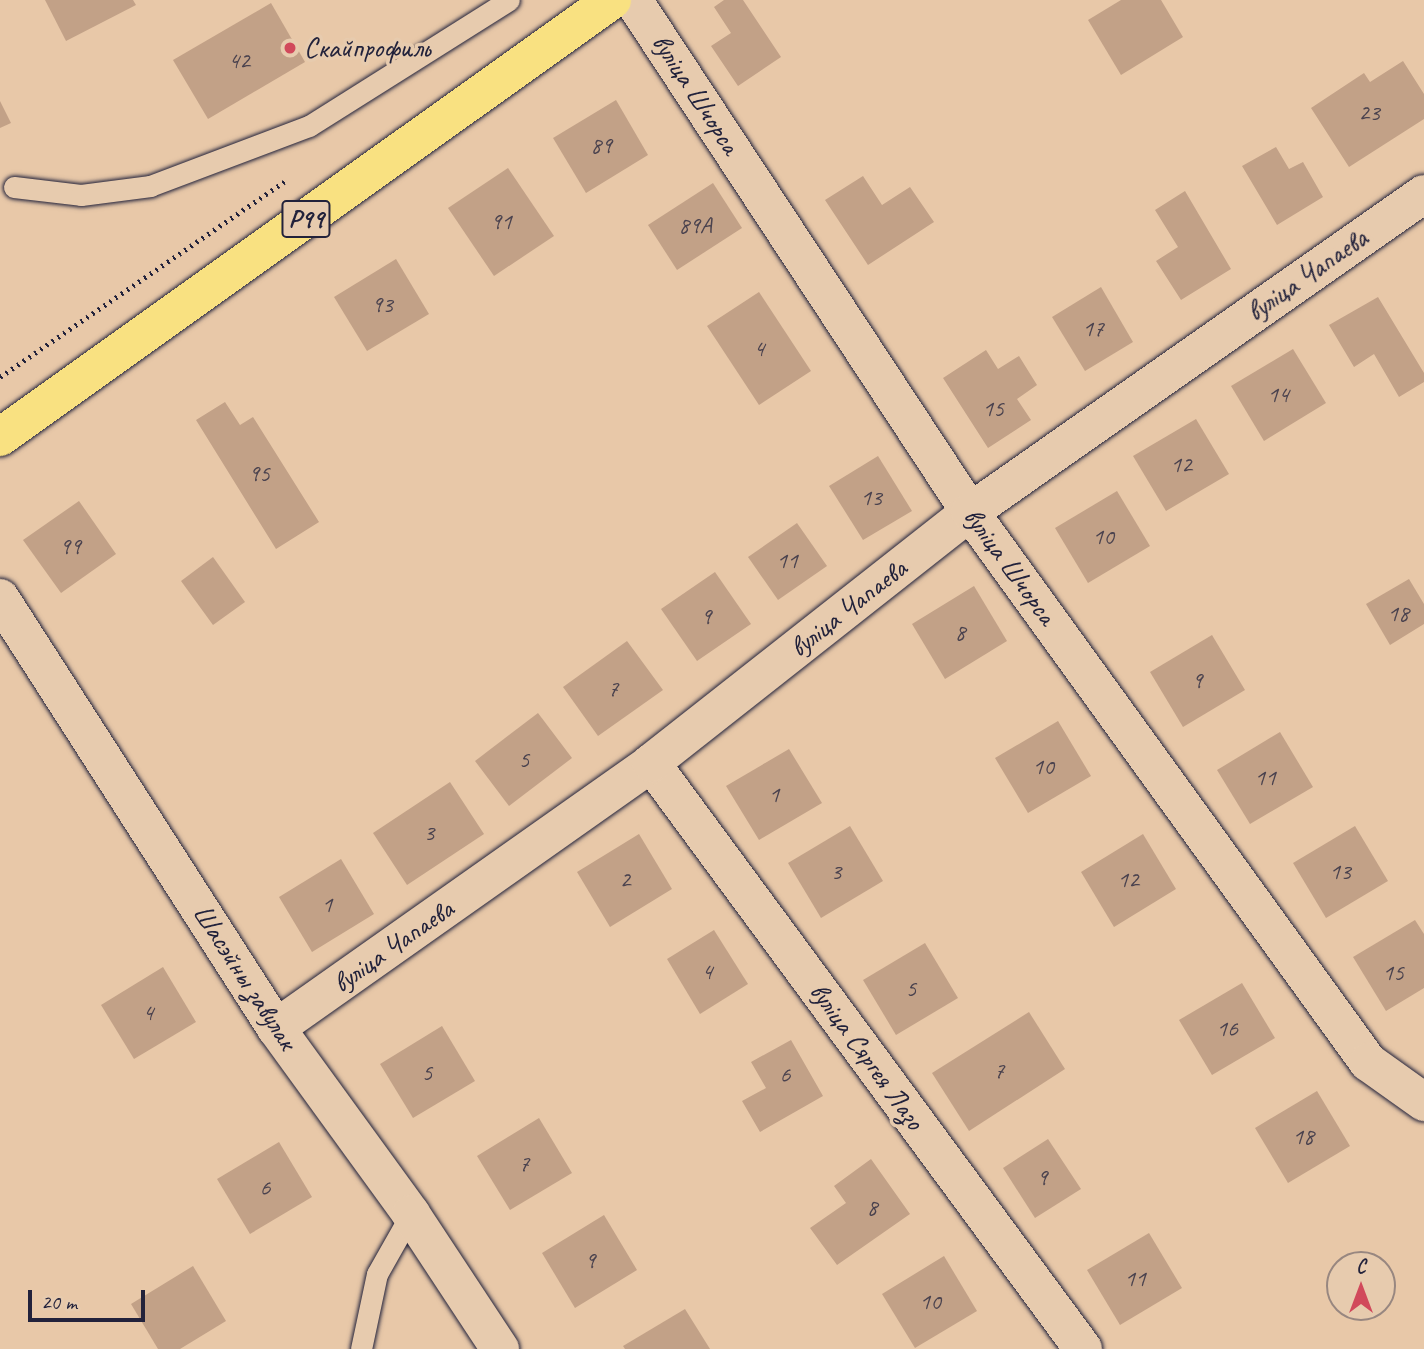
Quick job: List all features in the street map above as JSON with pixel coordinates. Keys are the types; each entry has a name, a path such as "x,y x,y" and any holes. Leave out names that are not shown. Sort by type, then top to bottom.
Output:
{"main road":[{"name":"Р99","path":"0,437 612,0"}],"street":[{"name":"вуліца Шчорса","path":"633,0 970,512 1368,1062 1424,1102"},
{"name":"вуліца Чапаева","path":"276,1028 651,763 970,512 1424,194"},
{"name":"Шасэйны завулак","path":"0,598 276,1028 411,1214 500,1349"},
{"name":"вуліца Сяргея Лазо","path":"651,763 1083,1349"}],"lane":[{"path":"14,187 81,195 150,186 309,126 509,0"},
{"path":"361,1349 377,1273 411,1214"}],"building":[{"path":"45,0 133,0 136,5 66,41"},
{"path":"724,0 743,0 781,57 738,86 711,46 731,33 714,7"},
{"path":"1121,0 1161,0 1183,37 1121,75 1088,20"},
{"path":"271,3 305,62 208,119 173,60"},
{"path":"1403,61 1424,94 1424,119 1349,167 1311,108 1364,73 1370,82"},
{"path":"616,100 648,155 586,193 553,138"},
{"path":"0,101 11,123 0,128"},
{"path":"1276,147 1289,169 1303,162 1323,197 1277,225 1242,166"},
{"path":"508,168 554,236 494,276 448,208"},
{"path":"863,176 882,205 910,187 934,222 868,265 825,200"},
{"path":"713,183 742,228 677,270 648,225"},
{"path":"1185,191 1231,269 1181,300 1156,261 1178,247 1155,210"},
{"path":"396,259 429,314 367,351 334,297"},
{"path":"1101,287 1133,342 1085,371 1052,317"},
{"path":"759,292 811,371 759,405 707,326"},
{"path":"1378,297 1424,373 1424,382 1399,397 1374,354 1354,367 1329,325"},
{"path":"1293,349 1326,403 1264,441 1231,386"},
{"path":"986,350 998,369 1019,356 1037,385 1017,399 1031,420 988,448 943,378"},
{"path":"225,402 240,425 253,417 319,522 276,549 196,420"},
{"path":"1196,419 1229,474 1166,511 1133,456"},
{"path":"878,456 912,511 863,540 829,486"},
{"path":"1117,491 1150,546 1088,583 1055,528"},
{"path":"79,501 116,554 61,593 23,540"},
{"path":"797,523 827,566 778,600 748,557"},
{"path":"213,557 245,602 213,625 181,581"},
{"path":"715,572 751,624 697,661 661,609"},
{"path":"1409,579 1424,604 1424,624 1390,645 1366,604"},
{"path":"974,586 1007,641 945,679 912,624"},
{"path":"1212,635 1245,690 1183,727 1150,672"},
{"path":"627,641 663,690 598,736 563,687"},
{"path":"538,713 572,758 509,806 475,761"},
{"path":"1058,721 1091,776 1028,813 995,758"},
{"path":"1280,732 1313,787 1250,824 1217,770"},
{"path":"789,749 822,803 759,840 726,786"},
{"path":"450,782 484,834 407,885 373,833"},
{"path":"850,826 883,881 821,918 788,863"},
{"path":"1355,826 1388,881 1326,918 1293,863"},
{"path":"639,834 672,889 610,927 577,872"},
{"path":"1143,834 1176,889 1114,927 1081,872"},
{"path":"341,859 374,914 312,952 279,897"},
{"path":"1415,920 1424,934 1424,988 1386,1011 1353,957"},
{"path":"714,930 748,984 700,1014 667,959"},
{"path":"925,943 958,998 896,1035 863,980"},
{"path":"163,967 196,1022 134,1059 101,1005"},
{"path":"1242,983 1275,1038 1212,1075 1179,1020"},
{"path":"1029,1012 1065,1069 969,1131 932,1073"},
{"path":"442,1026 475,1081 413,1118 380,1064"},
{"path":"791,1040 823,1096 760,1132 742,1101 766,1088 751,1062"},
{"path":"1317,1091 1350,1146 1288,1183 1255,1128"},
{"path":"539,1118 572,1173 510,1210 477,1156"},
{"path":"1048,1139 1081,1189 1035,1218 1003,1168"},
{"path":"279,1142 312,1197 250,1234 217,1179"},
{"path":"871,1159 910,1214 837,1265 810,1228 846,1203 834,1186"},
{"path":"604,1215 637,1270 575,1308 542,1253"},
{"path":"1149,1233 1182,1288 1120,1325 1087,1270"},
{"path":"944,1256 977,1311 915,1348 882,1294"},
{"path":"193,1266 226,1321 180,1349 158,1349 131,1304"},
{"path":"685,1309 710,1349 625,1349 623,1346"}],"place":[{"name":"Скайпрофиль","path":"290,48"}]}
